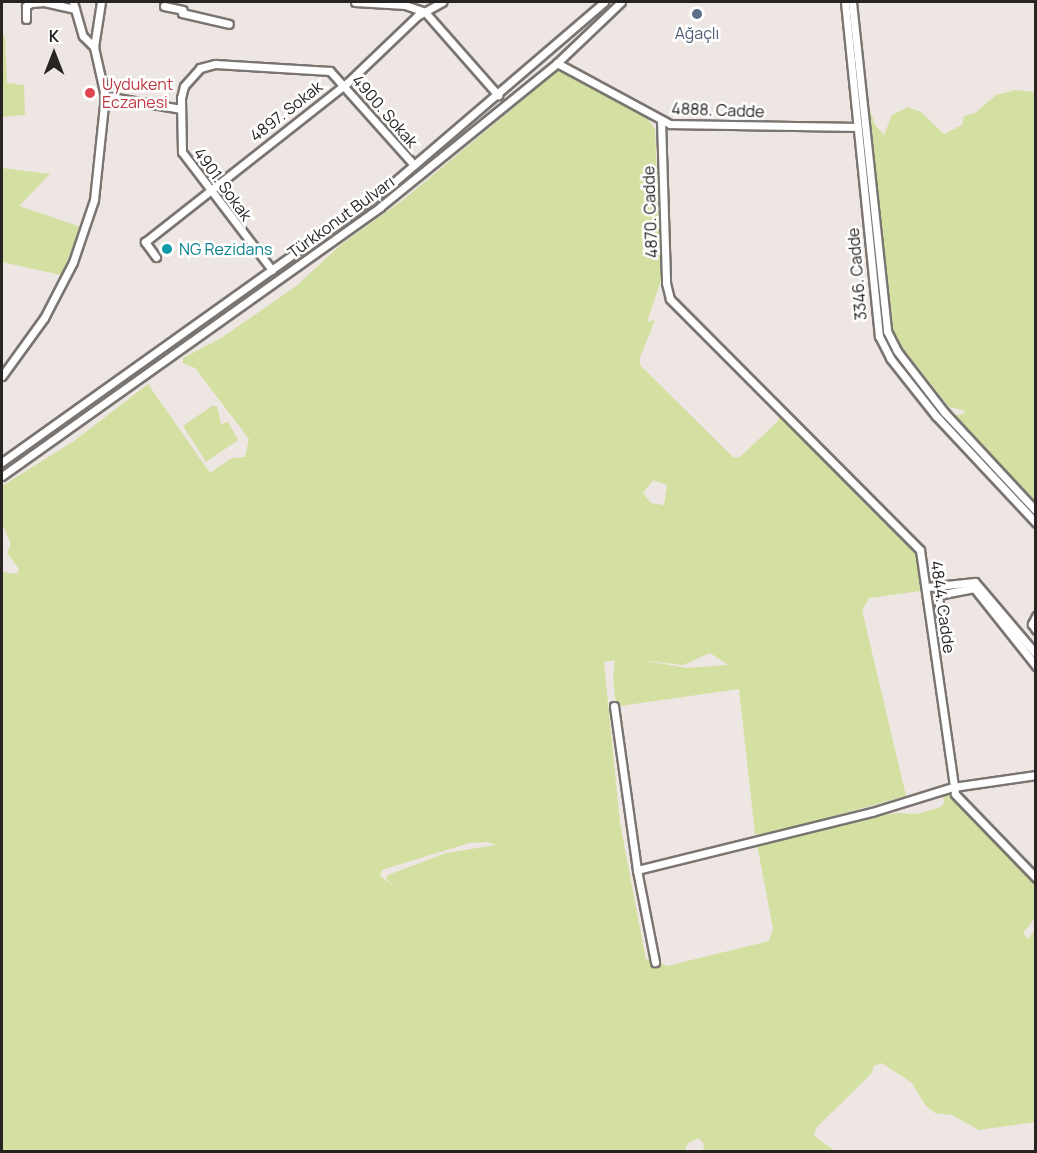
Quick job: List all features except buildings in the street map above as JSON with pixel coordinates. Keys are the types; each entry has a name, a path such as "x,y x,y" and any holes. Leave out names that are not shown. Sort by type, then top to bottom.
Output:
{"street":[{"path":"2,376 44,318 73,262 94,200 105,96 94,47 101,2"},
{"path":"355,2 405,5 426,12 498,95"},
{"name":"4897. Sokak","path":"156,257 145,242 207,190 343,85 426,12 442,2"},
{"name":"Türkkonut Bulvarı","path":"2,462 272,270 414,165 604,2"},
{"name":"Türkkonut Bulvarı","path":"2,476 380,207 557,63 621,2"},
{"name":"3346. Cadde","path":"845,2 875,323 880,340 936,416 1035,523"},
{"name":"3346. Cadde","path":"852,2 886,331 897,351 945,412 1035,511"},
{"path":"26,19 26,6 31,3 75,4 83,36 94,47"},
{"path":"164,6 229,24"},
{"name":"4888. Cadde","path":"557,63 661,120 673,124 856,127"},
{"name":"4901. Sokak","path":"265,67 203,67 184,86 181,109 182,152 207,190 272,270"},
{"name":"4900. Sokak","path":"265,67 330,71 414,165"},
{"path":"105,96 181,109"},
{"name":"4870. Cadde","path":"661,120 666,283 672,302"},
{"name":"4844. Cadde","path":"672,302 802,428 916,546 923,559 953,787 965,809 1035,878"},
{"path":"927,587 970,580 978,584 1035,654"},
{"path":"941,634 938,595 974,588 1035,666"},
{"path":"1035,616 1032,621 1035,630"},
{"path":"614,706 637,870 655,962"},
{"path":"637,870 872,812 953,787 1035,775"}],"green space":[{"path":"2,35 5,37 7,83 24,85 25,115 2,117"},
{"path":"560,69 647,118 655,129 661,280 647,322 655,320 639,360 641,366 734,458 740,457 778,421 780,413 916,553 925,607 921,591 869,598 862,610 906,796 772,833 755,834 739,689 620,706 616,704 613,678 615,660 604,662 620,823 646,960 650,959 654,966 659,962 667,966 769,941 773,929 757,844 847,821 897,813 917,814 941,807 945,801 942,797 950,793 1035,885 1035,918 1023,933 1028,939 1035,930 1035,1122 979,1130 952,1115 935,1113 926,1106 912,1083 882,1063 874,1066 871,1074 816,1128 814,1136 835,1151 703,1151 704,1144 699,1138 688,1143 684,1152 2,1151 2,572 17,574 19,569 7,553 11,544 2,523 2,486 74,441 148,384 210,473 232,458 245,457 249,439 195,368 183,363 183,358 221,338 295,287 343,243 403,200","holes":["653,480 667,485 664,505 651,503 643,493","710,653 728,665 687,668 640,660 683,665","487,842 496,845 446,853 388,875 386,879 403,892 380,876 382,870 469,843"]},
{"path":"1016,90 1035,92 1035,509 955,415 965,414 963,410 949,407 896,339 889,313 868,104 875,125 884,135 892,115 908,107 921,112 944,134 962,125 964,116 975,113 996,95"},
{"path":"2,168 50,174 19,206 81,227 61,275 2,262"},
{"path":"212,406 217,406 221,424 228,422 238,440 206,462 183,426"}],"place":[{"name":"Ağaçlı","path":"697,14"},
{"name":"Uydukent Eczanesi","path":"90,93"},
{"name":"NG Rezidans","path":"167,249"}]}
